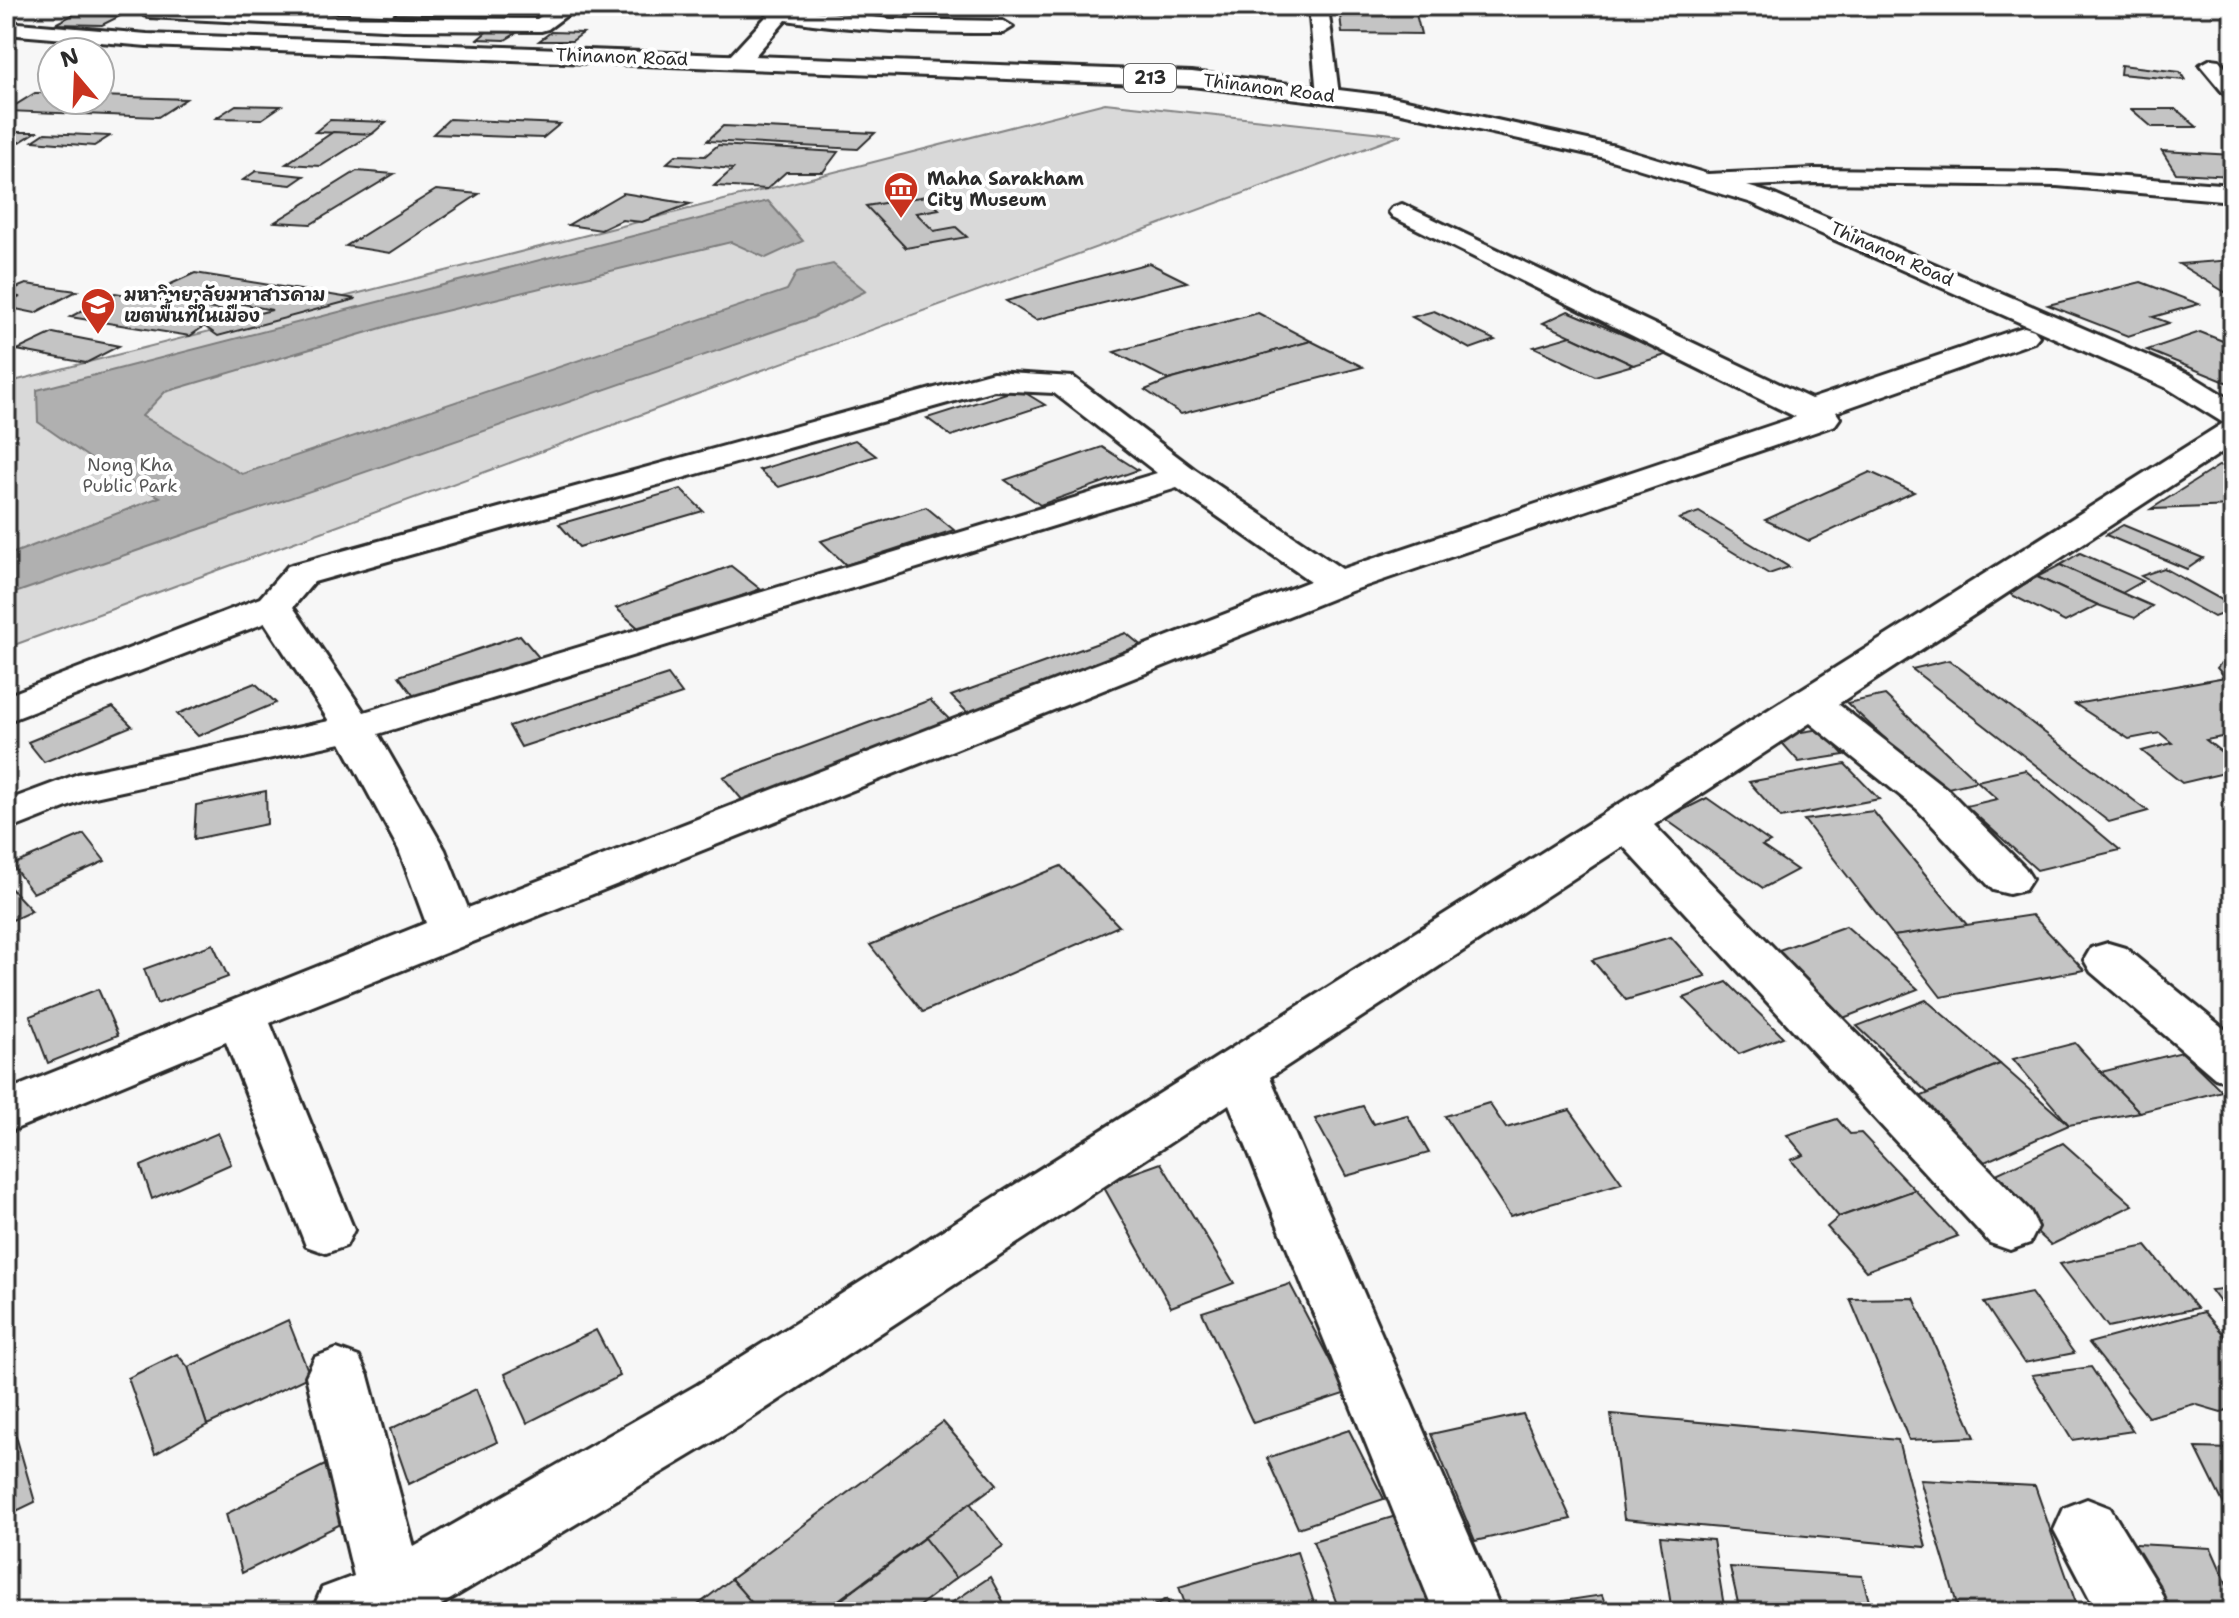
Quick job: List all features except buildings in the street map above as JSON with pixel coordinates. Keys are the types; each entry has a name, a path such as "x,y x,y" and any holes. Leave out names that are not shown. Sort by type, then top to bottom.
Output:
{"street":[{"path":"148,11 403,24 541,25 569,6"},
{"path":"1318,7 1328,95"},
{"path":"973,70 1015,8"},
{"path":"738,61 784,10 884,27 1003,27"},
{"name":"Thinanon Road","path":"6,28 147,40 478,60 738,61 1192,79 1388,103 1519,129 1708,181 1776,204 2178,381 2233,416"},
{"name":"Thinanon Road","path":"6,40 106,48 478,60 1152,90 1274,102 1380,118 1495,140 1656,183 1794,236 2024,336 2233,416"},
{"path":"2211,65 2233,90"},
{"path":"1708,181 1814,176 2057,179 2233,193"},
{"path":"6,1113 241,1015 1338,583 1824,418 1402,212"},
{"path":"1951,305 1985,295"},
{"path":"1796,404 1996,324"},
{"path":"1796,404 2024,336"},
{"path":"6,710 273,606 301,574 993,381 1062,384 1182,476 1338,583"},
{"path":"337,1376 383,1607 719,1405 2233,431"},
{"path":"6,817 78,787 354,728 1182,476"},
{"path":"273,606 354,728 422,850 453,931"},
{"path":"1810,703 1871,747 1933,800 1984,858 2009,879"},
{"path":"1626,822 2010,1227"},
{"path":"2108,960 2233,1064"},
{"path":"241,1015 326,1230"},
{"path":"1241,1069 1468,1612"},
{"path":"2087,1530 2135,1612"}],"green space":[{"name":"Nong Kha Public Park","path":"1105,103 1402,135 6,648 6,383"}],"shaded area":[{"path":"768,201 803,241 766,258 731,242 412,319 165,392 142,416 242,474 787,290 797,272 833,264 866,291 812,318 6,596 6,556 160,497 111,473 38,422 37,390"}],"place":[{"name":"Maha Sarakham City Museum","path":"901,220"},
{"name":"มหาวิทยาลัยมหาสารคาม เขตพื้นที่ในเมือง","path":"98,336"}]}
